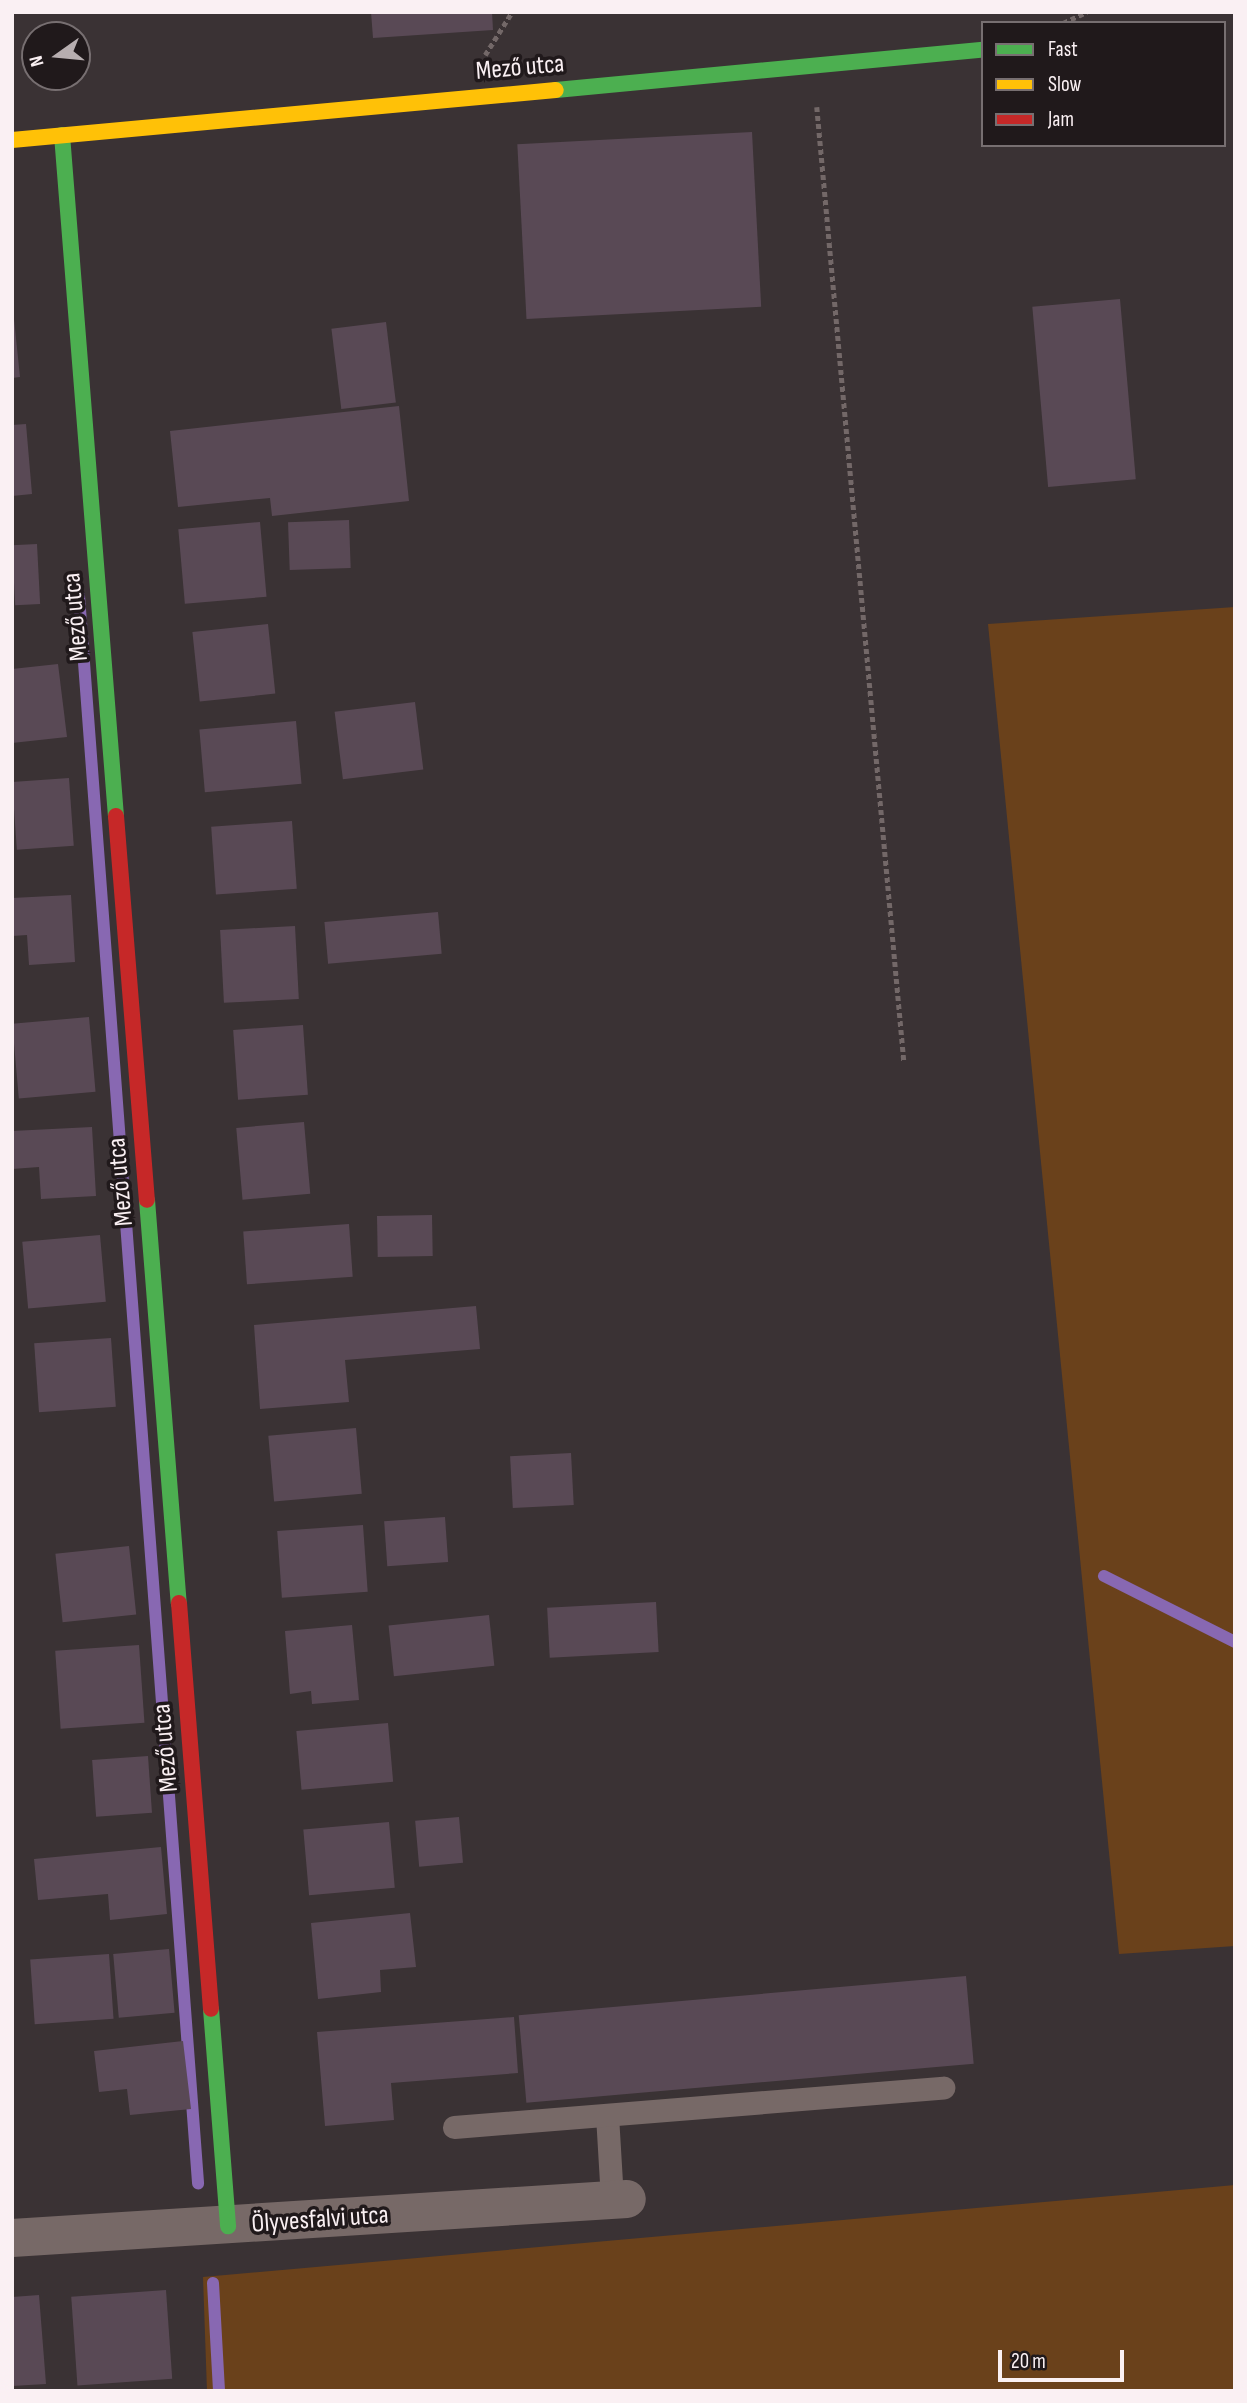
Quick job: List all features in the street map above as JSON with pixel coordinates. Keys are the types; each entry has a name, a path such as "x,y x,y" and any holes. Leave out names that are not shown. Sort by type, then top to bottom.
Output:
{"street":[{"name":"Mező utca","path":"12,140 981,50"},
{"name":"Mező utca","path":"62,135 229,2226"},
{"name":"Ölyvesfalvi utca","path":"12,2238 619,2200"}],"lane":[{"path":"454,2127 943,2088"},
{"path":"607,2115 619,2200"}],"path":[{"path":"1067,21 1087,12"},
{"path":"813,66 904,1061"}],"shaded area":[{"path":"1235,607 1235,1946 1119,1954 988,624"},
{"path":"1235,2185 1235,2391 207,2391 203,2277"}],"building":[{"path":"371,12 492,12 493,30 373,38"},
{"path":"752,132 761,307 526,319 517,144"},
{"path":"1120,299 1136,479 1048,487 1032,307"},
{"path":"14,319 20,377 12,378 12,320"},
{"path":"386,322 396,402 341,409 331,329"},
{"path":"399,406 409,501 272,516 270,498 178,507 170,431"},
{"path":"26,424 32,494 12,496 12,425"},
{"path":"349,520 351,568 290,570 288,522"},
{"path":"260,522 267,597 185,604 178,529"},
{"path":"37,544 40,604 15,605 12,545"},
{"path":"268,624 275,694 200,702 192,632"},
{"path":"58,664 67,737 12,743 12,669"},
{"path":"415,702 423,769 343,779 335,712"},
{"path":"296,721 301,784 205,792 199,729"},
{"path":"69,778 74,846 17,850 12,782"},
{"path":"292,821 297,889 216,894 211,827"},
{"path":"71,895 75,962 29,965 27,935 12,936 12,898"},
{"path":"438,912 442,954 328,964 324,922"},
{"path":"295,926 299,999 224,1003 220,930"},
{"path":"89,1017 96,1092 19,1098 12,1024"},
{"path":"303,1025 308,1095 238,1100 233,1030"},
{"path":"304,1122 310,1194 243,1200 236,1128"},
{"path":"92,1127 96,1196 41,1199 39,1167 12,1169 12,1131"},
{"path":"432,1215 433,1256 378,1257 377,1216"},
{"path":"349,1224 353,1277 247,1284 243,1231"},
{"path":"100,1235 106,1302 28,1309 22,1242"},
{"path":"476,1306 480,1349 345,1360 349,1402 260,1409 254,1325"},
{"path":"111,1338 116,1407 39,1412 34,1343"},
{"path":"356,1428 362,1494 274,1501 268,1436"},
{"path":"571,1453 574,1505 513,1508 510,1456"},
{"path":"445,1517 448,1562 387,1566 384,1521"},
{"path":"363,1525 368,1592 282,1598 277,1531"},
{"path":"129,1546 136,1615 63,1622 55,1554"},
{"path":"656,1602 659,1652 550,1658 547,1608"},
{"path":"489,1615 494,1666 394,1676 389,1626"},
{"path":"352,1625 359,1700 312,1704 311,1691 290,1694 285,1631"},
{"path":"139,1645 144,1723 61,1729 55,1651"},
{"path":"388,1723 393,1782 301,1790 296,1731"},
{"path":"148,1756 152,1813 96,1817 92,1760"},
{"path":"459,1817 463,1863 419,1867 415,1821"},
{"path":"389,1822 395,1888 309,1895 303,1829"},
{"path":"161,1847 167,1914 110,1920 108,1894 38,1900 34,1859"},
{"path":"410,1913 416,1967 380,1970 381,1992 318,1999 311,1923"},
{"path":"169,1949 175,2013 119,2018 113,1954"},
{"path":"109,1954 114,2019 35,2024 30,1960"},
{"path":"966,1976 974,2064 526,2103 519,2015"},
{"path":"514,2017 518,2073 391,2083 394,2120 325,2126 317,2032"},
{"path":"183,2041 191,2109 130,2115 127,2089 99,2092 94,2051"},
{"path":"166,2290 172,2379 77,2385 71,2297"},
{"path":"39,2295 46,2384 12,2386 12,2297"}],"waterway":[{"path":"79,596 198,2184"},
{"path":"1104,1576 1235,1642"},
{"path":"213,2283 219,2391"}],"traffic: fast":[{"path":"556,90 981,50"},
{"path":"62,135 116,816"},
{"path":"147,1200 179,1603"},
{"path":"211,2009 228,2226"}],"traffic: slow":[{"path":"12,140 556,90"}],"traffic: jam":[{"path":"116,816 147,1200"},
{"path":"179,1603 211,2009"}]}
